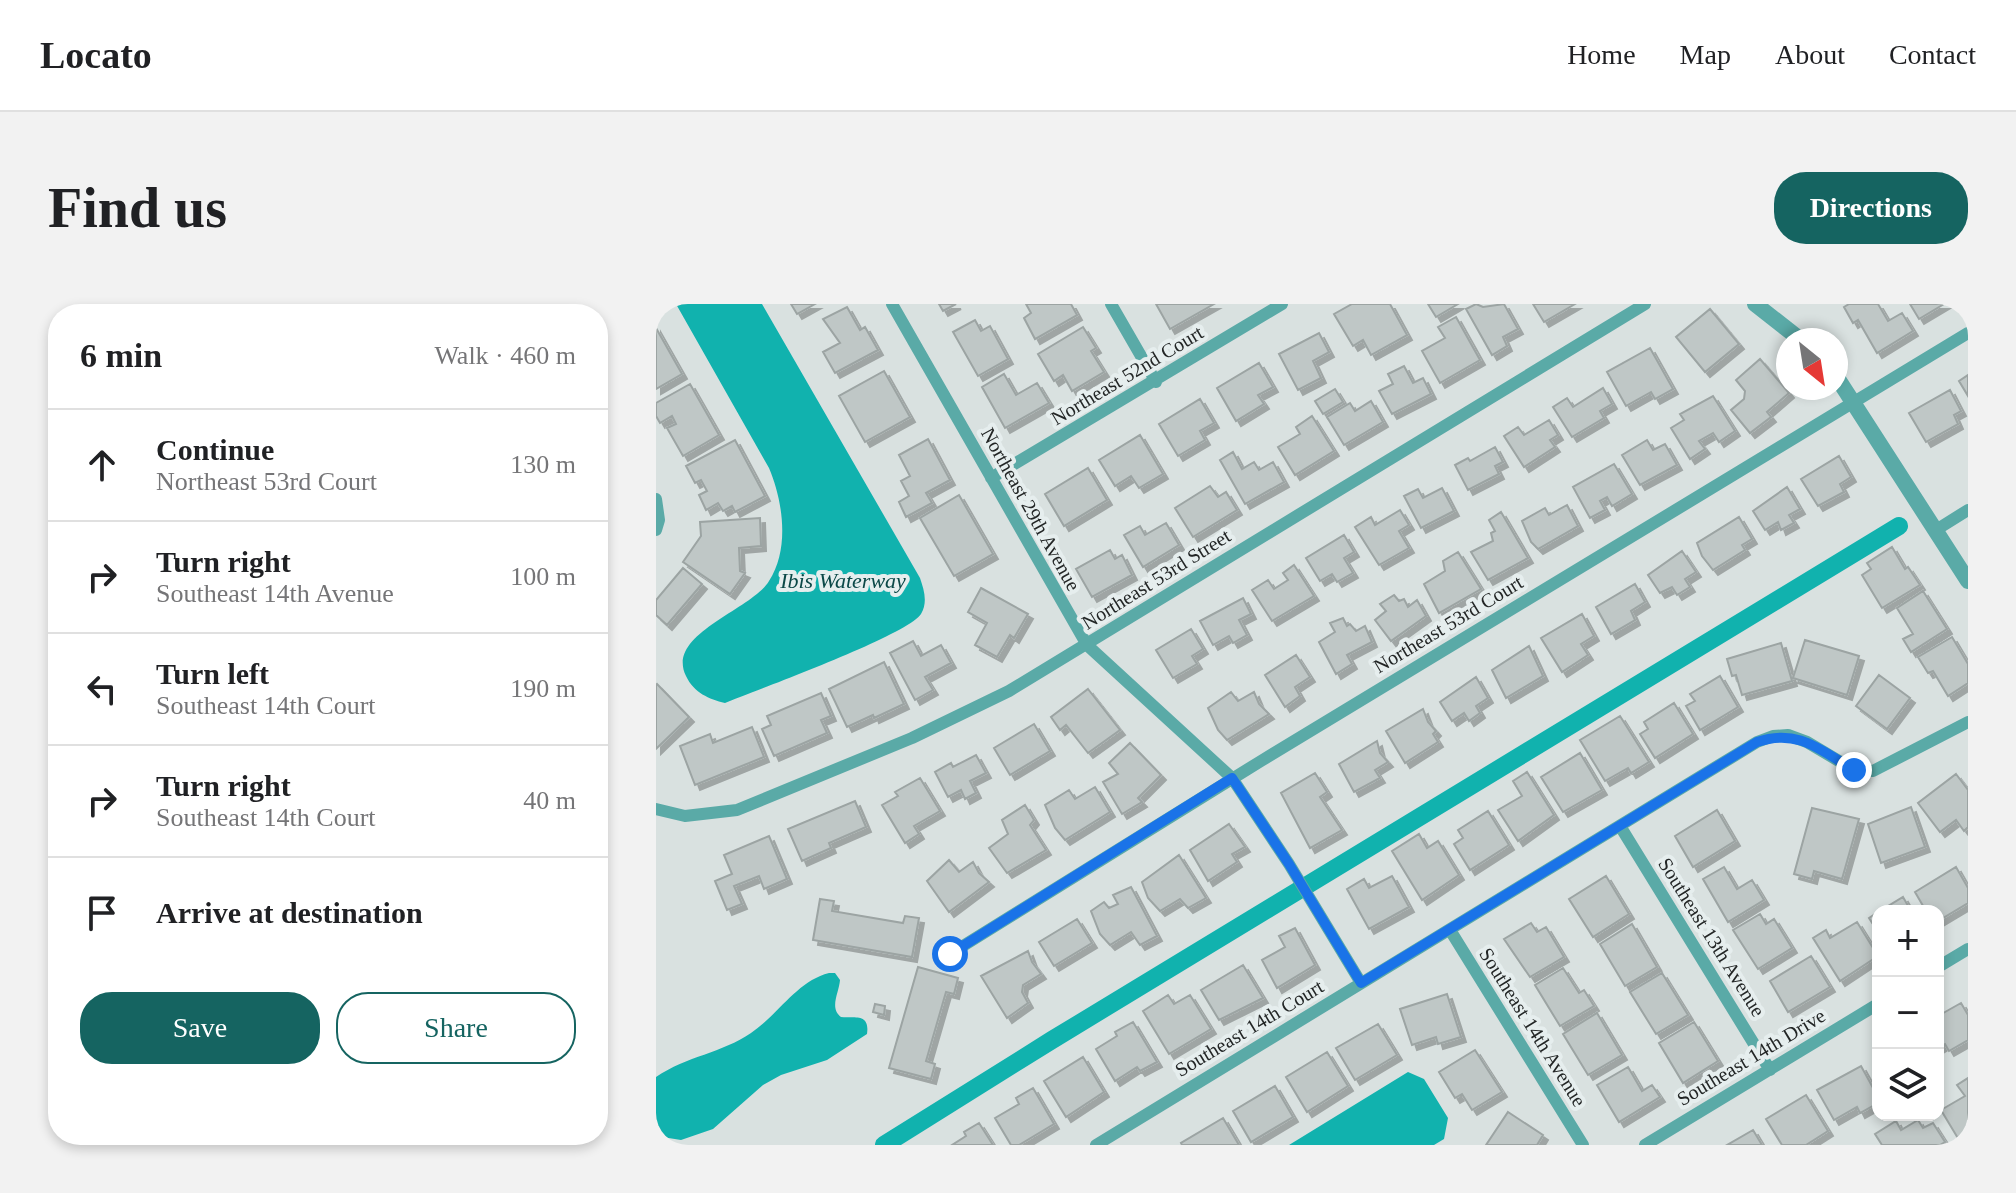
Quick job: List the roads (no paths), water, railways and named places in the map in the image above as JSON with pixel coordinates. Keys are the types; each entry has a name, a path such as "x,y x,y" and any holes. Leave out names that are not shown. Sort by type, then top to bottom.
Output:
{"street":[{"name":"Northeast 29th Avenue","path":"892,304 1087,645 1232,778"},
{"path":"1111,304 1156,382"},
{"name":"Northeast 52nd Court","path":"991,478 1282,304"},
{"name":"Northeast 53rd Street","path":"658,810 685,816 737,810 912,738 1009,691 1645,304"},
{"path":"1755,304 1786,328"},
{"name":"Northeast 53rd Court","path":"950,954 1232,778 1968,333"},
{"path":"1848,394 1968,581"},
{"path":"656,499 657,525"},
{"path":"1936,530 1968,510"},
{"name":"Southeast 14th Court","path":"1096,1145 1757,742 1788,735 1807,742 1854,770 1873,771 1968,722"},
{"path":"1232,778 1289,864 1361,983"},
{"name":"Southeast 13th Avenue","path":"1620,826 1770,1070"},
{"name":"Southeast 14th Avenue","path":"1450,930 1583,1145"},
{"path":"1944,963 1968,949"},
{"name":"Southeast 14th Drive","path":"1645,1145 1872,1008"}],"water":[{"name":"Ibis Waterway","path":"676,304 762,304 920,578 925,596 921,614 889,635 725,703 693,687 686,676 683,661 688,648 699,635 760,592 769,581 780,554 781,510 769,468"},
{"path":"835,973 840,980 835,1005 837,1013 841,1017 864,1020 867,1034 827,1060 781,1075 763,1085 713,1129 681,1140 656,1136 656,1077 740,1040 761,1026 807,983"},
{"path":"1408,1072 1424,1079 1448,1118 1444,1139 1434,1145 1289,1145"}],"waterway":[{"path":"884,1145 1899,526"}]}
